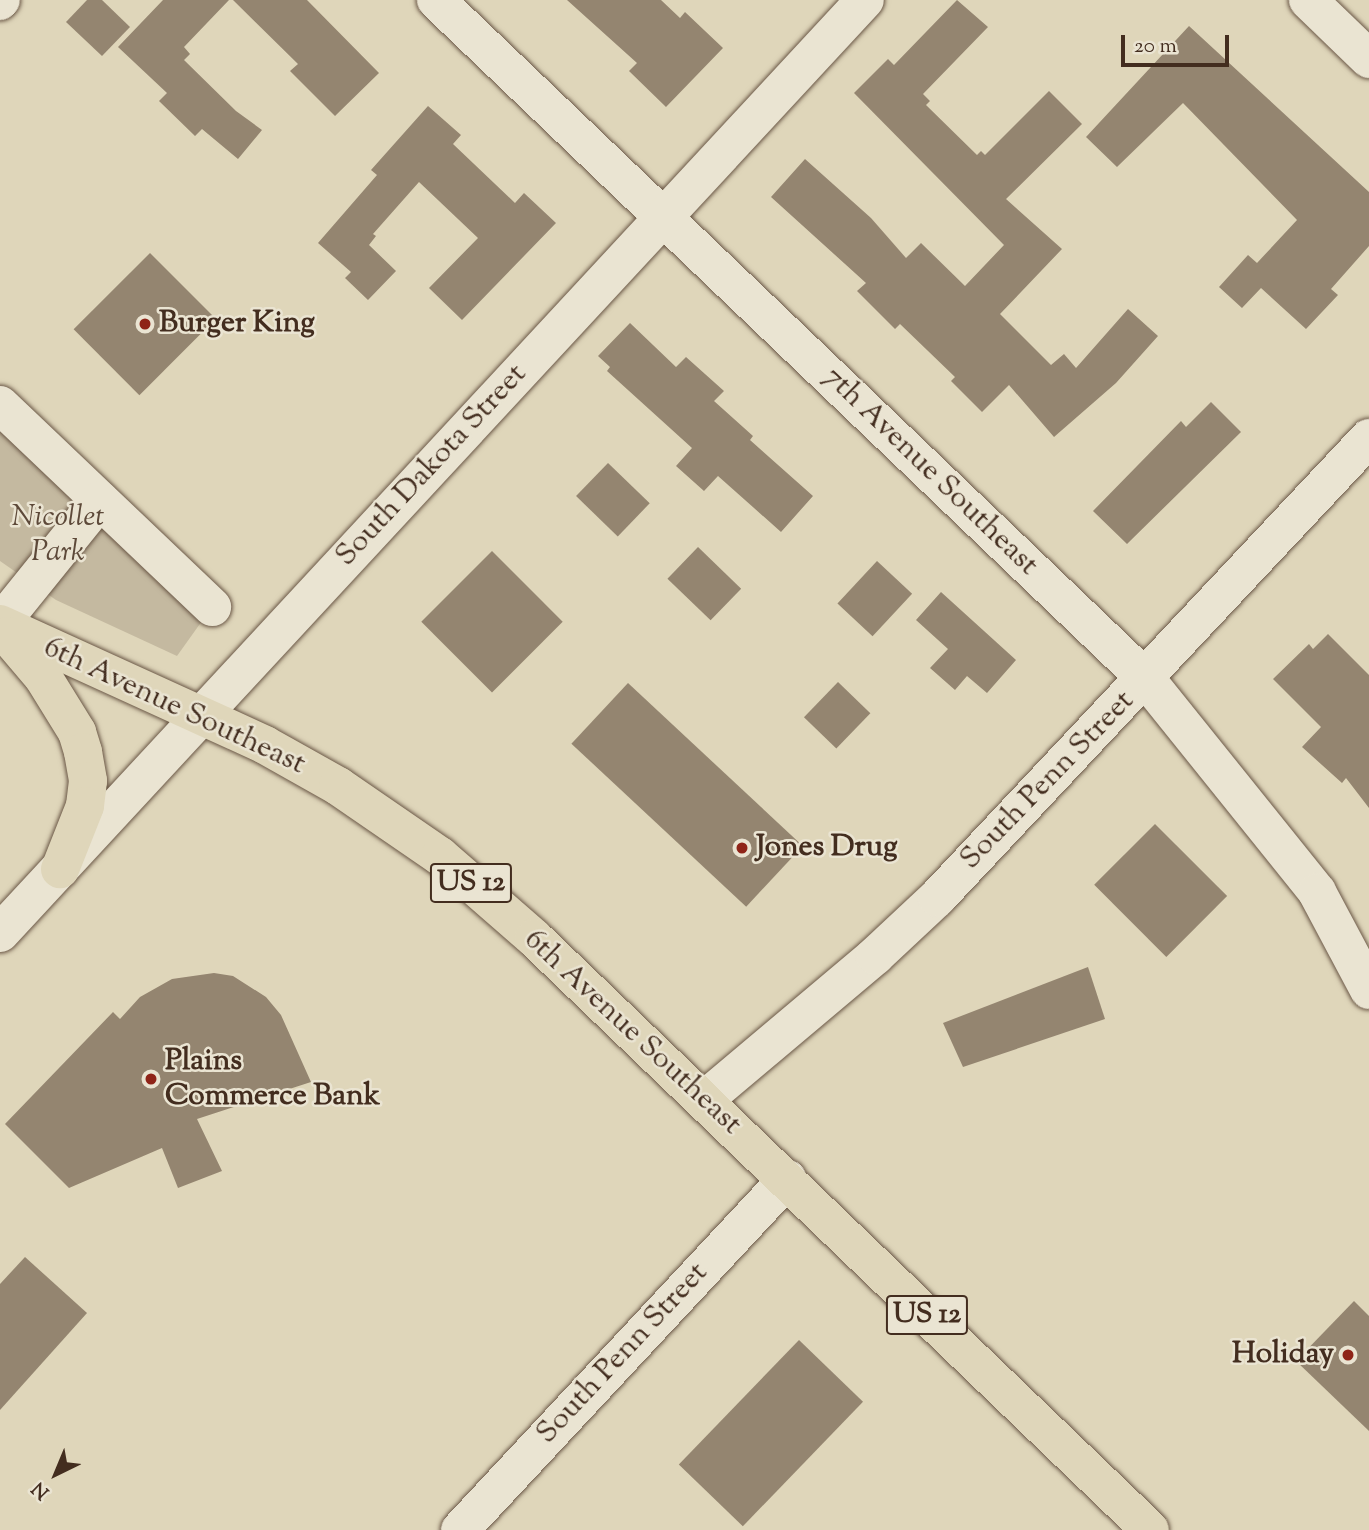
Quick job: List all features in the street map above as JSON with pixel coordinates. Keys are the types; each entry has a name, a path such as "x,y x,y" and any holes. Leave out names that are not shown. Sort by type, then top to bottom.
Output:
{"highway":[{"name":"6th Avenue Southeast","path":"0,625 75,662 202,715 338,786 440,856 534,938 1150,1530"},
{"path":"0,625 43,677 77,732 83,752 88,781 85,806 60,869"}],"street":[{"name":"7th Avenue Southeast","path":"436,0 1146,679 1317,892 1369,990"},
{"name":"South Dakota Street","path":"0,933 865,0"},
{"path":"1308,0 1369,59"},
{"path":"0,405 212,607"},
{"name":"South Penn Street","path":"704,1100 928,906 1146,679 1369,438"},
{"path":"0,625 100,500"},
{"name":"South Penn Street","path":"460,1530 787,1179"}],"green space":[{"name":"Nicollet Park","path":"0,405 212,607 177,656 56,600 0,561"}],"building":[{"path":"87,0 102,0 130,27 102,56 66,22"},
{"path":"163,0 229,0 184,47 190,54 184,60 236,111 262,130 238,159 202,129 195,136 159,101 167,93 118,47"},
{"path":"233,0 307,0 379,73 335,116 290,71 298,64"},
{"path":"567,0 661,0 680,18 685,12 723,48 666,107 629,71 637,63"},
{"path":"957,0 988,27 923,94 930,101 926,105 977,155 981,151 985,155 1049,91 1082,124 1006,199 1062,249 1000,314 1051,365 1064,354 1076,368 1128,309 1158,336 1116,383 1054,437 1009,385 982,412 951,381 955,377 900,324 895,329 857,291 866,283 771,197 805,159 871,218 906,258 921,243 965,286 1004,245 854,93 888,59 894,65"},
{"path":"1189,26 1369,192 1369,246 1331,289 1338,295 1306,329 1261,288 1242,308 1219,287 1248,255 1257,263 1297,220 1183,103 1117,167 1086,137"},
{"path":"428,106 461,135 453,144 515,203 524,193 556,223 462,320 429,288 478,238 419,182 373,234 376,236 369,245 396,271 368,300 345,278 351,272 318,243 377,175 371,170"},
{"name":"Burger King","path":"150,253 216,319 139,395 74,329"},
{"path":"630,323 676,367 686,357 724,391 714,401 753,436 750,440 813,496 781,532 718,476 704,491 676,466 692,448 607,371 610,367 598,356"},
{"path":"1211,402 1241,432 1127,544 1093,511 1181,421 1186,427"},
{"path":"608,463 650,503 618,536 576,496"},
{"path":"698,547 741,589 711,620 667,579"},
{"path":"492,551 563,622 492,692 421,622"},
{"path":"877,561 912,594 873,636 837,603"},
{"path":"941,592 1016,660 987,693 967,676 955,690 930,668 948,649 916,620"},
{"path":"1328,634 1369,675 1369,808 1346,778 1342,783 1302,747 1321,727 1273,679 1309,644 1313,649"},
{"path":"838,682 870,713 836,749 804,717"},
{"path":"628,683 803,846 746,907 571,744"},
{"path":"1155,824 1227,896 1166,957 1094,885"},
{"path":"1088,967 1105,1019 963,1067 943,1023"},
{"path":"214,973 233,976 266,997 281,1015 311,1082 197,1119 222,1171 178,1188 162,1148 69,1188 5,1124 113,1012 120,1019 140,997 172,979"},
{"path":"25,1257 87,1313 0,1410 0,1284"},
{"path":"1354,1301 1369,1316 1369,1431 1296,1361"},
{"path":"799,1340 863,1402 743,1526 679,1464"}],"place":[{"name":"Burger King","path":"145,324"},
{"name":"Jones Drug","path":"742,848"},
{"name":"Plains Commerce Bank","path":"151,1079"},
{"name":"Holiday","path":"1348,1355"}]}
